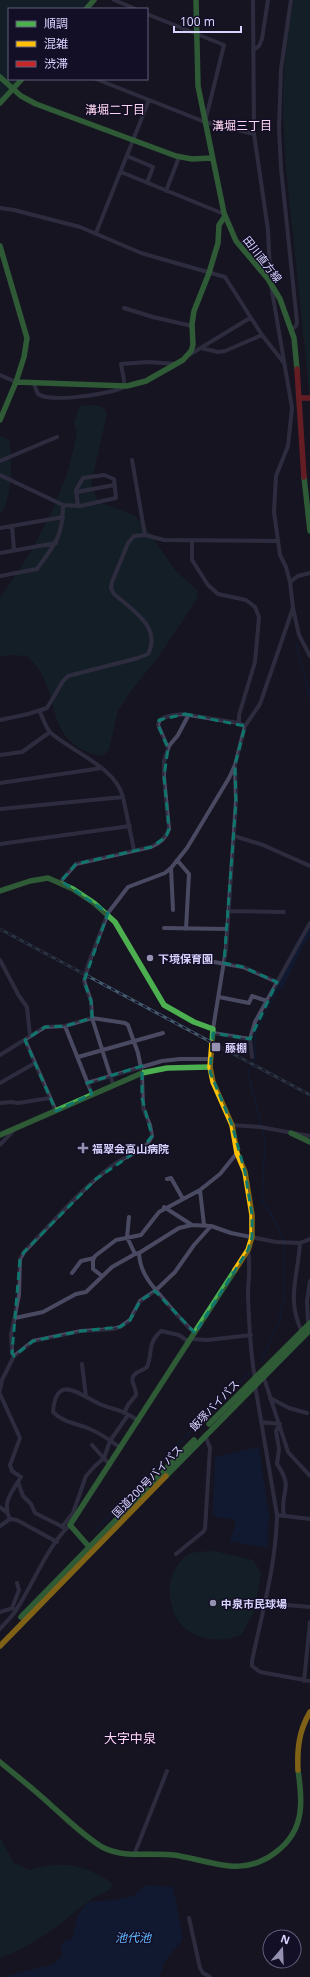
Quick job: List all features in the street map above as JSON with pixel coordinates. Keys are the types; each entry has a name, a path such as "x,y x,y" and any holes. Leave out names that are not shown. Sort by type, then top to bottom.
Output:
{"main road":[{"path":"87,8 94,0"},
{"name":"田川直方線","path":"196,0 198,86 225,215 236,241 269,281 280,299 292,329 305,398 304,483 310,531"},
{"path":"0,77 27,100 36,104 134,139 179,157 192,159 212,158"},
{"path":"0,103 10,87 20,80"},
{"path":"16,382 126,386 146,381 177,364 189,355 193,345 192,326 197,302 209,273 218,243 219,225 225,215"},
{"path":"0,246 26,330 27,347 16,382 0,420"},
{"path":"0,891 48,878 61,881 108,913 115,922 164,1005 213,1031 210,1067 213,1082 232,1125 237,1153 245,1172 250,1196 252,1237 248,1250 139,1421 66,1527 91,1549"},
{"path":"0,1135 56,1111 142,1069 210,1067"},
{"path":"291,1133 310,1142"},
{"name":"飯塚バイパス","path":"0,1639 91,1549 255,1377 310,1326"},
{"name":"国道200号バイパス","path":"0,1646 91,1549 205,1435 310,1326"},
{"path":"0,1762 91,1839 112,1851 134,1855 185,1856 231,1866 256,1863 277,1852 290,1838 298,1825 301,1812 302,1795 299,1772 298,1742 302,1727 310,1712"}],"street":[{"path":"114,0 134,8"},
{"path":"253,0 254,134 268,230 269,281 290,392 291,422 288,446 277,470 274,494 274,512 277,541 290,582 293,608 299,635 310,656"},
{"path":"253,50 259,46 262,39 268,0"},
{"path":"288,0 289,9"},
{"path":"291,0 281,68 279,128 281,168 297,322 296,326 292,329"},
{"path":"148,14 224,46 205,122"},
{"path":"99,80 205,122 254,134"},
{"path":"96,233 149,100"},
{"path":"127,156 153,167 147,183"},
{"path":"166,190 179,157"},
{"path":"121,172 225,215"},
{"path":"0,208 49,218 96,233 141,253 225,277 250,318 284,363"},
{"path":"124,308 153,318 192,326"},
{"path":"189,355 250,318"},
{"path":"201,348 218,352 225,351 262,335"},
{"path":"33,382 38,394 47,397 98,394 119,390 126,386 120,364 148,362 177,364"},
{"path":"0,375 16,382"},
{"path":"0,413 6,408"},
{"path":"0,461 57,437"},
{"path":"132,460 145,535"},
{"path":"0,475 63,505 78,506 116,498 114,479 104,475 83,478 77,492 78,506"},
{"path":"77,492 114,485"},
{"path":"0,576 38,569 56,542 62,526 63,505"},
{"path":"0,528 63,517"},
{"path":"12,526 14,550"},
{"path":"0,720 40,712 50,705 63,681 68,676 138,658 148,654 152,638 149,627 114,594 111,588 128,543 134,536 145,535 164,540 192,541 277,541"},
{"path":"192,541 192,560 208,585 218,594 246,600 255,607 259,617 255,662 239,715 239,723"},
{"path":"0,553 56,542"},
{"path":"290,582 298,576 310,573"},
{"path":"113,1084 92,1018 91,1001 84,980 108,913 128,887 165,873 171,868 229,778 235,765 246,726 260,704 293,608"},
{"path":"40,712 50,732 114,777 124,797 134,850"},
{"path":"168,748 158,725 159,720 176,715 184,714 188,716 190,715 239,723 246,726"},
{"path":"61,881 76,864 150,847 159,843 166,837 169,829 164,761 168,748 178,736 188,716"},
{"path":"0,755 22,752 50,732"},
{"path":"235,765 236,801 227,930 224,963 213,1031 250,1039"},
{"path":"0,783 102,768"},
{"path":"0,809 124,797"},
{"path":"0,844 130,826"},
{"path":"234,836 263,845 310,866"},
{"path":"177,860 189,874 186,929"},
{"path":"171,868 173,910"},
{"path":"228,911 284,912"},
{"path":"252,1057 250,1039 255,1022 310,923"},
{"path":"164,928 227,930"},
{"path":"185,957 243,967 277,982"},
{"path":"0,960 19,996 28,1007 30,1036"},
{"path":"218,997 250,1003 252,996 267,1001"},
{"path":"0,1055 45,1027 65,1026 92,1018 125,1023 128,1025 134,1040 142,1069 143,1108 152,1130 150,1141 114,1164 96,1179 24,1252 20,1259 19,1295 12,1335 12,1353 14,1356"},
{"path":"65,1026 92,1094"},
{"path":"78,1057 163,1033"},
{"path":"25,1040 56,1111"},
{"path":"87,1083 110,1075 142,1069 162,1061 180,1059 211,1060"},
{"path":"0,1083 35,1063"},
{"path":"0,1103 18,1103 50,1098"},
{"path":"232,1125 262,1127 310,1136"},
{"path":"0,1145 14,1129"},
{"path":"72,1273 81,1261 94,1258 116,1240 127,1236 141,1235 164,1207 183,1200 200,1190 220,1174 237,1153"},
{"path":"167,1179 172,1178 183,1200"},
{"path":"200,1190 204,1225"},
{"path":"164,1207 192,1225"},
{"path":"129,1218 127,1236 137,1254 143,1273 155,1291 167,1303 175,1315 195,1333"},
{"path":"15,1318 48,1309 76,1294 86,1292 112,1266 137,1254 179,1228 192,1225 204,1225 252,1237 284,1242 300,1243 310,1239"},
{"path":"0,1390 2,1380 14,1356 33,1341 81,1331 113,1329 120,1327 130,1320 140,1302 155,1291 175,1272 194,1244 210,1226"},
{"path":"300,1243 294,1289 295,1315 302,1332"},
{"path":"248,1250 251,1264 248,1294 252,1367 255,1377 277,1515 275,1554 252,1666 260,1672 310,1681"},
{"path":"94,1258 93,1269 102,1276"},
{"path":"310,1282 308,1302 310,1326"},
{"path":"74,1516 86,1476 104,1458 110,1441 126,1414 128,1405 136,1395 135,1388 132,1384 133,1378 136,1373 147,1367 152,1342 157,1335 161,1331 179,1335 190,1340 208,1340 251,1335"},
{"path":"82,1364 86,1396"},
{"path":"265,1381 288,1452 310,1476"},
{"path":"121,1448 92,1430 66,1422 53,1412 58,1395 64,1390 75,1390 101,1405 126,1414 139,1421"},
{"path":"0,1394 20,1435 10,1465 12,1471 21,1477 7,1500 6,1512"},
{"path":"270,1398 289,1408 307,1413"},
{"path":"262,1422 280,1424"},
{"path":"280,1424 276,1432 279,1449 278,1464 283,1472 287,1488 282,1504 284,1516"},
{"path":"176,1554 203,1532 205,1528 210,1448 205,1435"},
{"path":"92,1445 110,1465"},
{"path":"0,1629 18,1609 66,1527 35,1513 31,1504 23,1496 18,1482"},
{"path":"0,1507 6,1512 10,1519"},
{"path":"277,1515 310,1519"},
{"path":"0,1526 10,1519 17,1520 57,1542"},
{"path":"12,1608 19,1590 17,1583"},
{"path":"264,1603 310,1607"},
{"path":"0,1612 12,1608 18,1609"},
{"path":"304,1681 310,1622"},
{"path":"134,1855 167,1771"},
{"path":"189,1918 200,1968 203,1973 210,1977"}],"highlighted area":[{"path":"185,714 245,726 235,765 236,801 224,963 243,967 277,982 250,1039 213,1033 210,1072 232,1125 245,1172 252,1215 252,1237 248,1250 195,1333 155,1291 140,1301 130,1320 120,1327 81,1331 33,1341 14,1356 12,1353 20,1259 24,1252 96,1179 144,1146 152,1136 142,1098 142,1066 87,1083 92,1094 56,1111 25,1040 45,1027 65,1026 92,1018 91,1001 84,981 108,913 61,881 76,864 151,847 166,837 169,829 164,777 168,748 158,725 159,720"}],"green space":[{"path":"0,0 91,0 84,8 8,8 8,80 17,80 0,99"},
{"path":"294,0 310,0 310,398 287,176 283,118 285,59 288,29"},
{"path":"95,405 104,408 107,414 91,483 98,502 134,515 144,525 175,570 198,591 196,601 159,656 130,692 118,711 109,749 101,756 80,748 69,740 62,731 57,720 47,685 37,666 27,656 8,655 0,657 0,598 31,552 56,503 69,468 77,434 74,423 80,406"},
{"path":"0,436 9,440 11,468 7,500 0,514"},
{"name":"中泉市民球場","path":"214,1551 253,1560 261,1573 254,1612 241,1635 230,1638 208,1639 189,1631 181,1624 175,1615 171,1603 171,1578 180,1562 192,1553"},
{"path":"0,1838 14,1863 30,1870 52,1865 72,1866 91,1871 101,1876 111,1882 112,1886 109,1890 94,1897 43,1936 0,1958"}],"water":[{"path":"259,1447 269,1515 267,1548 230,1541 236,1522 234,1519 216,1517 213,1513 215,1457"},
{"name":"池代池","path":"145,1885 173,1887 183,1939 165,1961 159,1977 3,1977 54,1964 63,1955 60,1947 66,1940 72,1939 78,1915 87,1902 114,1900 134,1896"}],"waterway":[{"path":"296,643 310,697"},
{"path":"279,986 300,943 310,928"},
{"path":"261,1361 279,1322 284,1298 284,1241 275,1221 262,1200 265,1140 248,1073 255,1060 255,1033 279,986"},
{"path":"96,1530 211,1410 249,1373"}],"railway":[{"path":"0,929 310,1095"}],"traffic: fast":[{"path":"87,8 94,0"},
{"path":"196,0 198,86 224,213 236,241 268,279 280,299 294,338 297,369"},
{"path":"0,77 21,96 36,104 176,156 192,159 212,158"},
{"path":"0,103 21,80"},
{"path":"16,382 127,386 146,381 183,360 191,351 193,345 192,324 194,311 209,273 218,243 219,225 225,216"},
{"path":"0,246 27,338 24,357 16,382 0,420"},
{"path":"304,477 310,531"},
{"path":"0,891 30,881 48,878 73,889 94,903 115,922 164,1005 194,1022 213,1029 212,1043"},
{"path":"0,1135 142,1073 167,1068 210,1067"},
{"path":"291,1133 310,1142"},
{"path":"91,1549 70,1525 235,1270"},
{"path":"209,1424 310,1323"},
{"path":"166,1476 310,1330"},
{"path":"21,1617 194,1440"},
{"path":"0,1762 83,1833 102,1847 119,1853 174,1855 230,1866 242,1866 265,1859 276,1852 292,1835 297,1824 301,1807 298,1770"}],"traffic: slow":[{"path":"212,1043 210,1067 213,1082 232,1125 237,1153 245,1172 252,1215 252,1237 248,1250 235,1270"},
{"path":"0,1646 166,1476"},
{"path":"298,1770 298,1754 301,1733 310,1712"}],"traffic: jam":[{"path":"297,369 304,477"},
{"path":"300,398 310,398"}],"place":[{"name":"下境保育園","path":"150,958"},
{"name":"藤棚","path":"216,1047"},
{"name":"福翠会高山病院","path":"83,1148"},
{"name":"中泉市民球場","path":"213,1603"}],"district":[{"name":"溝堀二丁目","path":"115,109"},
{"name":"溝堀三丁目","path":"242,125"},
{"name":"大字中泉","path":"130,1738"}]}
